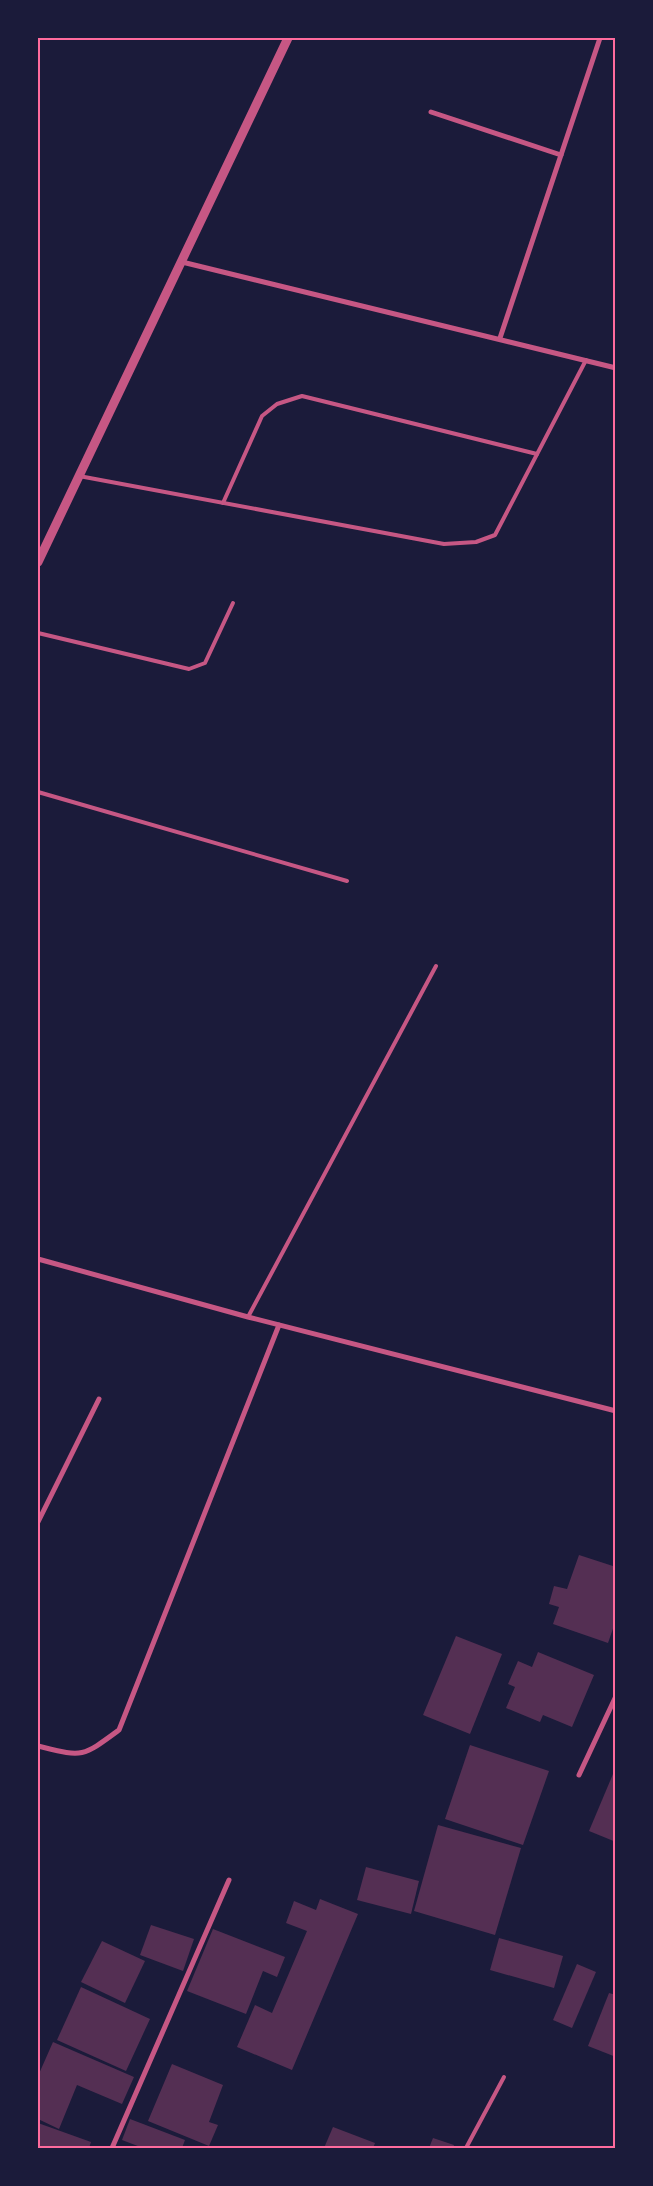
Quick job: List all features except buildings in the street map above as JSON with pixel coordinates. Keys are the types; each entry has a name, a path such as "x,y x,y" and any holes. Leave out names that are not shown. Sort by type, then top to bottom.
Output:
{"street":[{"path":"38,562 288,38"},
{"path":"500,338 600,38"},
{"path":"431,112 561,155"},
{"path":"182,262 500,338 616,368"},
{"path":"38,1259 248,1317 616,1411"},
{"path":"38,1746 74,1755 92,1750 119,1730 279,1325"},
{"path":"38,1522 99,1399"},
{"path":"579,1775 616,1696"},
{"path":"112,2148 229,1880"}],"lane":[{"path":"79,476 444,544 476,542 495,535 586,360"},
{"path":"223,503 262,416 277,404 302,396 537,454"},
{"path":"38,632 189,669 205,663 233,603"},
{"path":"38,792 347,881"},
{"path":"248,1317 436,966"},
{"path":"466,2148 504,2077"}]}
